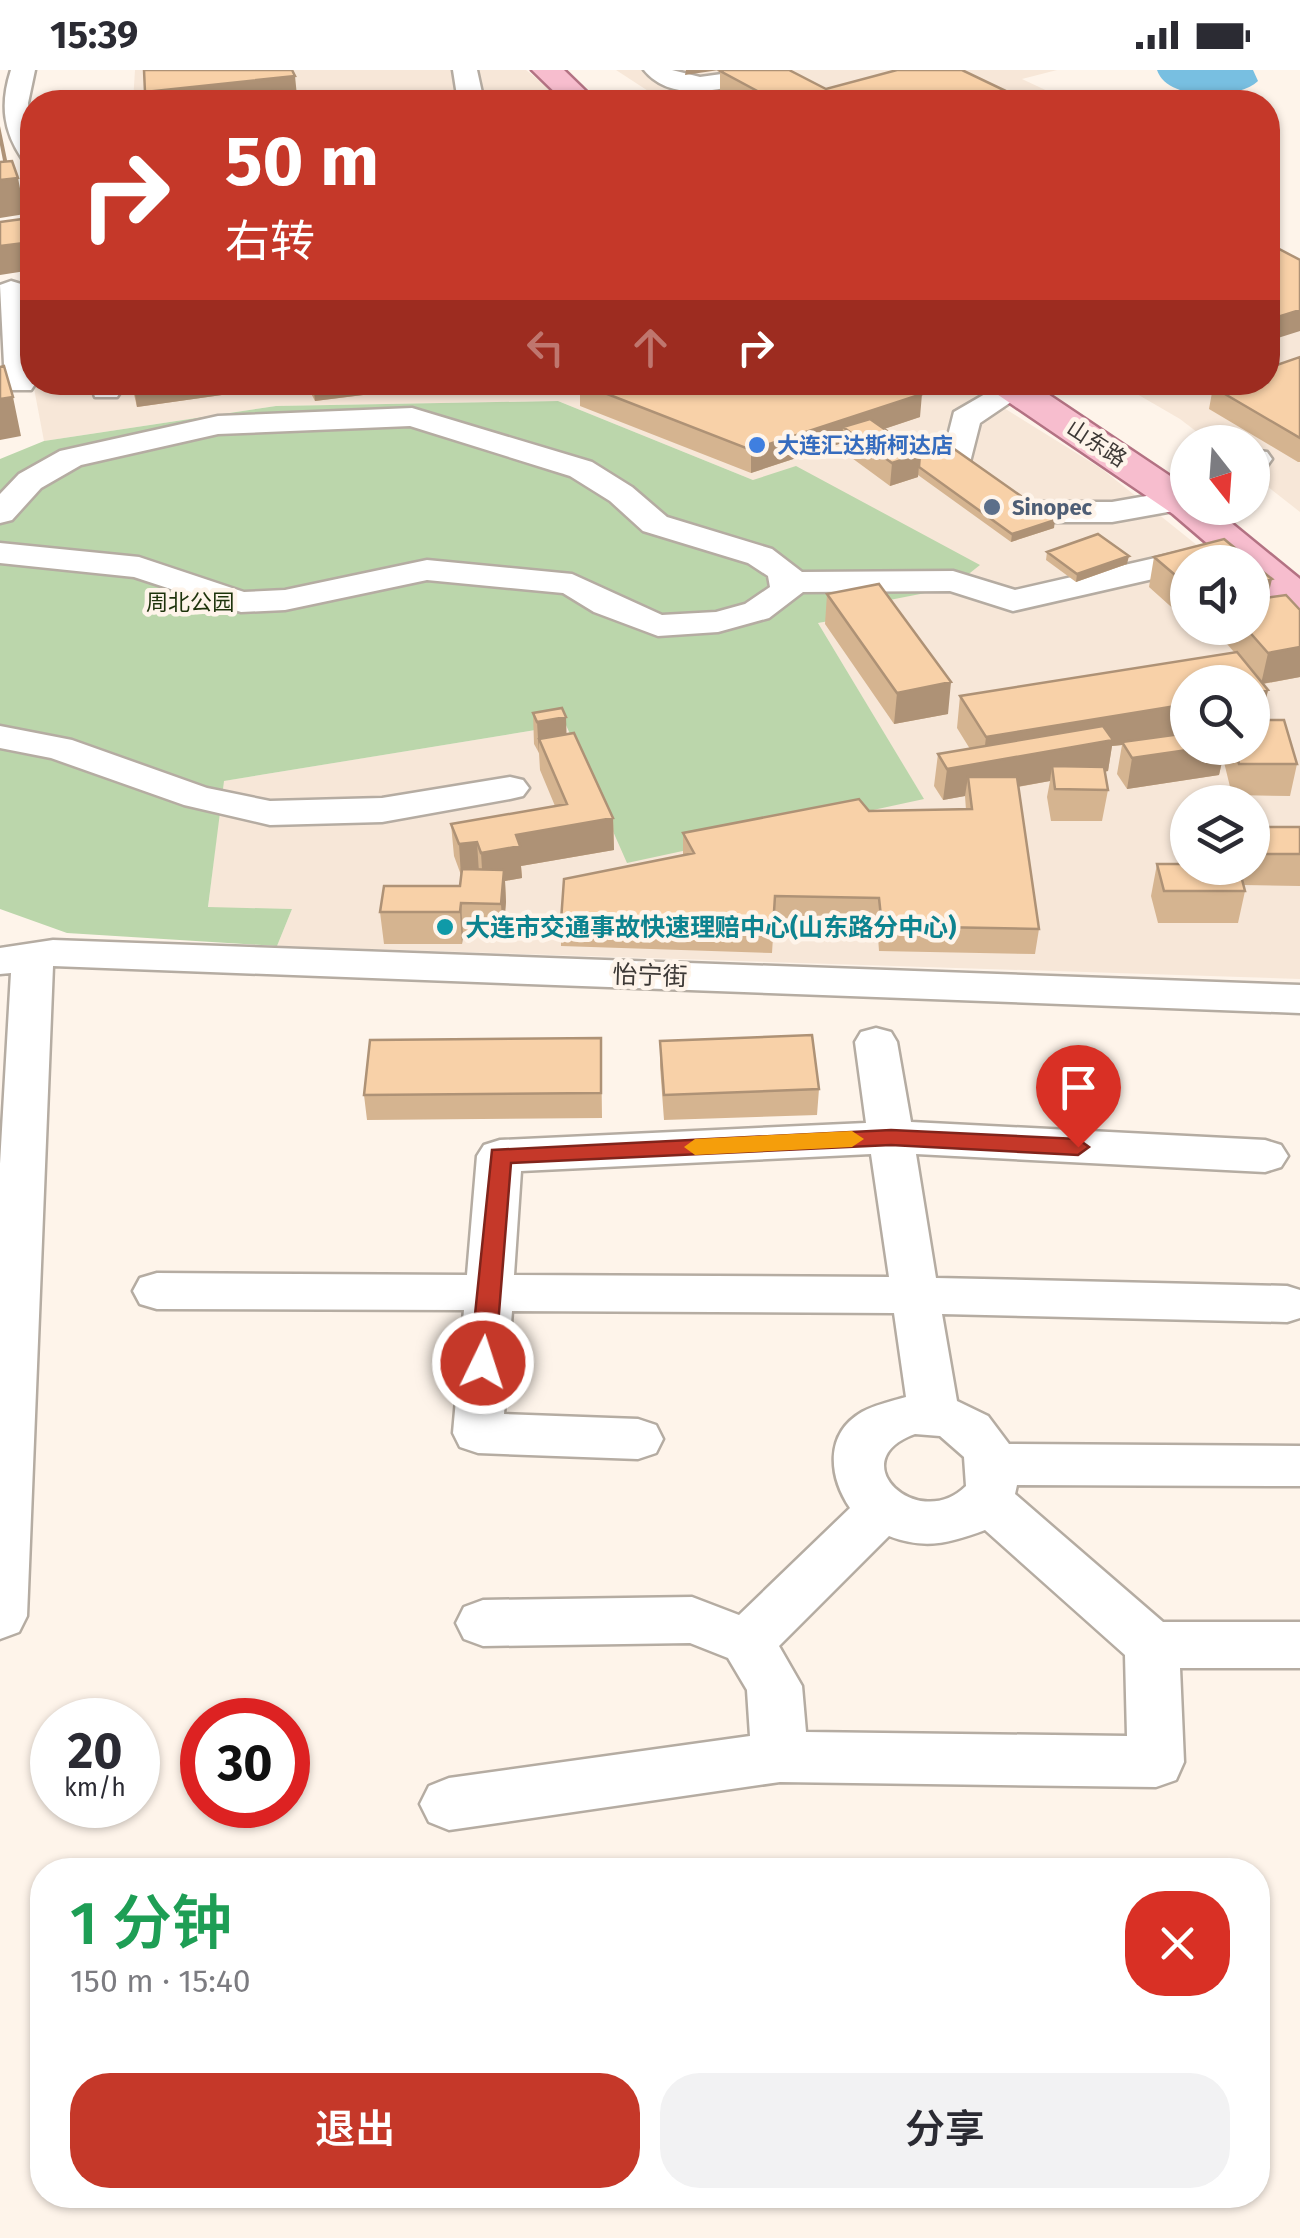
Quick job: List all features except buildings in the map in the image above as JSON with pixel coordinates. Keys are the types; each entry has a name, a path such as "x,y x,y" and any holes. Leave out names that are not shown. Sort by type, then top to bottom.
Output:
{"main road":[{"path":"548,70 569,90"},
{"name":"山东路","path":"1024,395 1170,490"},
{"name":"山东路","path":"1213,525 1235,545"},
{"name":"山东路","path":"1270,574 1295,594"}],"street":[{"path":"18,143 7,108 23,70"},
{"path":"656,70 666,79 692,87 746,76"},
{"path":"14,289 18,384"},
{"path":"958,459 965,419 998,395"},
{"path":"0,514 30,481 72,458 218,425 412,418 581,469 620,494 654,524 760,556 785,572 787,592 757,611 718,622 658,626 606,605 572,584 427,570 286,600 241,602 139,567 0,553"},
{"path":"1032,512 1112,512 1170,502"},
{"path":"786,582 954,581 1013,601 1170,565"},
{"path":"0,737 58,748 197,797 270,813 382,810 510,788"},
{"name":"怡宁街","path":"16,958 92,954 1300,998"},
{"path":"0,1616 16,958"},
{"path":"876,1042 934,1414"},
{"path":"638,1439 478,1433 500,1156 891,1138 1265,1156"},
{"path":"157,1291 916,1296 1286,1304"},
{"path":"934,1414 974,1432 987,1446 990,1482 971,1514 950,1522 903,1520 882,1510 866,1494 857,1477 856,1458 862,1441 874,1427 892,1418 934,1414"},
{"path":"990,1482 1300,1466"},
{"path":"449,1804 780,1757 1156,1762 1152,1645 990,1482"},
{"path":"747,1642 882,1510"},
{"path":"483,1623 692,1620 747,1642 774,1686 780,1757"},
{"path":"1152,1645 1300,1644"}],"shaded area":[{"path":"135,70 526,70 551,90 134,90"},
{"path":"616,70 1057,70 1022,79 1045,90 647,90"},
{"path":"1280,257 1300,269 1300,512 1270,488 1270,425 1188,425 1139,395 1280,395"},
{"path":"35,395 983,395 1102,469 1197,545 1170,545 1170,645 1270,645 1270,632 1300,639 1300,979 277,946 292,909 208,908 223,781 567,725 923,798 818,623 873,613 753,480 558,401 276,406 44,441"}],"green space":[{"name":"周北公园","path":"558,401 753,480 796,466 980,565 951,588 869,604 874,613 818,623 924,799 627,863 566,725 224,781 208,907 292,909 277,946 67,933 0,909 0,459 44,441 276,406"}],"water":[{"path":"1157,70 1253,70 1258,81 1242,90 1181,90 1163,80"}],"slow traffic":[{"path":"695,1147 852,1139"}],"place":[{"name":"大连汇达斯柯达店","path":"757,445"},
{"name":"Sinopec","path":"992,507"},
{"name":"大连市交通事故快速理赔中心(山东路分中心)","path":"445,927"}],"route":[{"path":"483,1363 500,1156 891,1138 1078,1147"}]}
